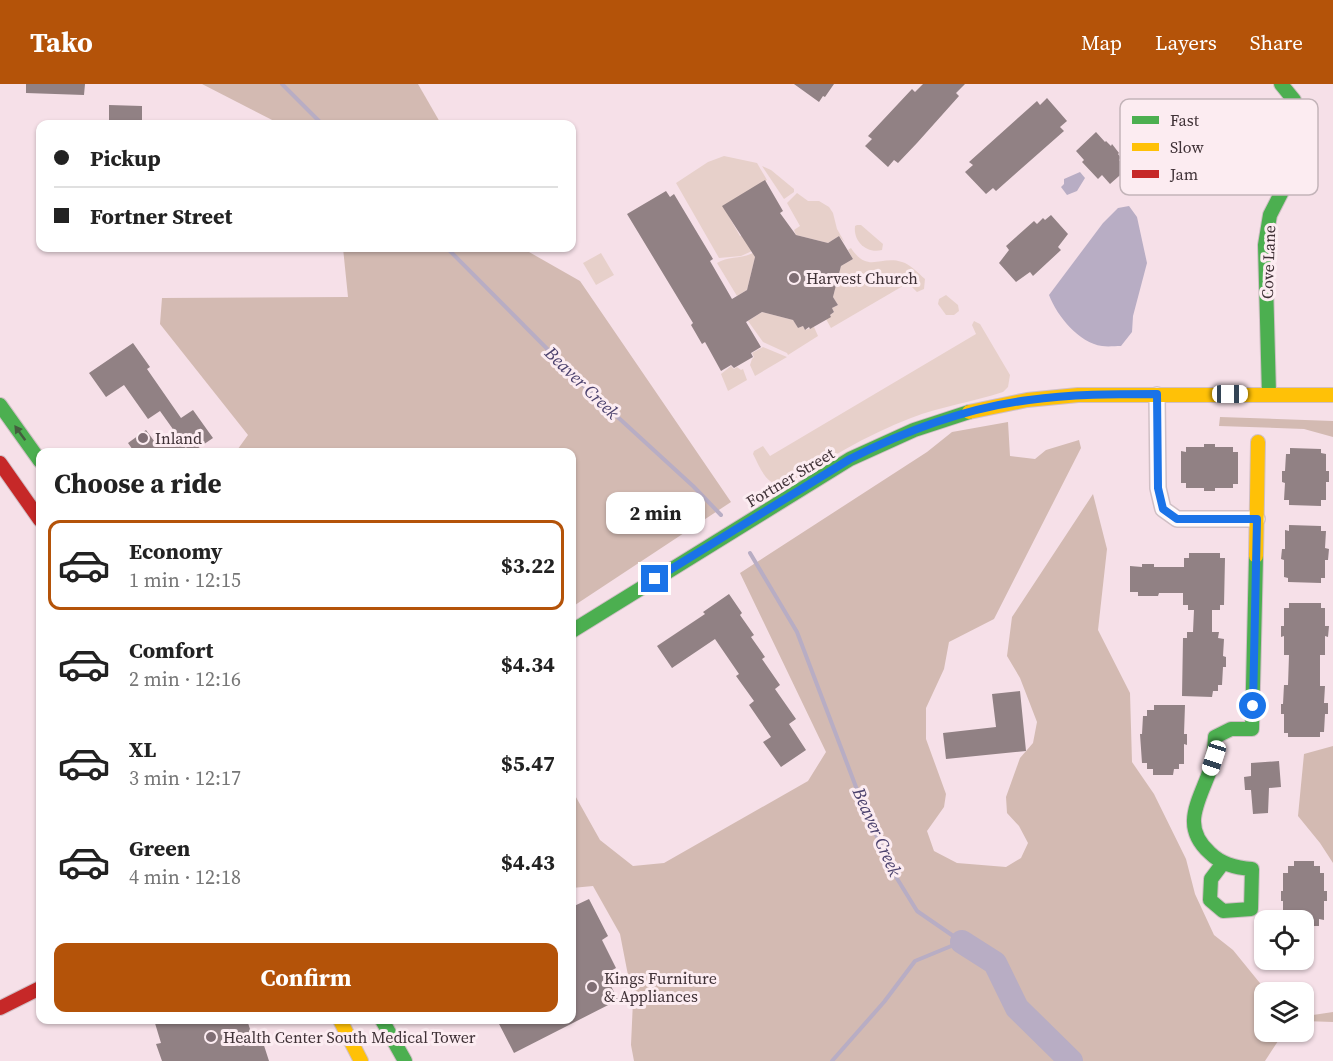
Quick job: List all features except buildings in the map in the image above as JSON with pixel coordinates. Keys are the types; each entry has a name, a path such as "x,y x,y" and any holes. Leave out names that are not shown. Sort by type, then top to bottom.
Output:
{"main road":[{"name":"Cove Lane","path":"1281,84 1293,99"},
{"name":"Cove Lane","path":"1269,394 1266,236 1270,215 1281,195"},
{"name":"Fortner Street","path":"576,629 825,474 868,450 905,433 962,414 1028,400 1071,396 1333,395"},
{"path":"0,405 28,467 36,502"},
{"path":"1223,863 1200,847 1193,823 1196,803 1214,758 1215,737 1231,729 1252,729 1258,442"},
{"path":"0,463 28,467"},
{"path":"0,1008 36,990"},
{"path":"342,1024 361,1061"},
{"path":"384,1024 405,1061"}],"street":[{"name":"Cove Lane","path":"1294,99 1297,84"},
{"path":"1157,394 1158,488 1163,509 1177,519 1257,519"}],"shaded area":[{"path":"202,84 418,84 439,120 272,120"},
{"path":"724,156 757,163 767,180 723,206 740,236 759,225 752,251 741,256 719,258 676,183 708,162"},
{"path":"762,166 771,170 794,189 794,192 784,199"},
{"path":"1080,172 1085,178 1077,191 1067,195 1061,187 1064,179"},
{"path":"797,193 808,201 819,201 829,207 845,243 839,236 828,243 796,235 794,230 800,226 787,203"},
{"path":"1129,206 1137,217 1147,263 1133,316 1132,332 1121,346 1093,344 1077,334 1063,320 1049,295 1103,223 1118,208"},
{"path":"861,225 883,244 882,250 871,250 862,246 856,237 855,226"},
{"path":"851,248 857,256 869,262 894,260 908,265 925,279 924,289 917,292 908,283 831,328 826,319 834,312 832,308 838,305 833,297 841,266 853,259 848,250"},
{"path":"343,252 529,252 580,281 731,502 576,604 576,448 239,448 248,435 160,324 162,298 348,297"},
{"path":"601,253 614,275 596,285 583,263"},
{"path":"753,253 755,257 747,290 737,296 717,263"},
{"path":"946,295 958,305 959,311 954,315 946,315 938,304 939,299"},
{"path":"762,312 793,320 798,328 803,326 805,330 814,327 818,336 788,355 763,342 748,321"},
{"path":"974,321 980,324 1010,375 1008,387 1003,392 934,410 894,425 847,448 786,485 774,483 765,476 753,454 754,451 763,446 770,456 976,334 972,325"},
{"path":"763,347 787,357 755,376 750,365 754,357 752,353"},
{"path":"731,366 734,369 737,367 743,369 747,380 728,391 721,374"},
{"path":"1220,417 1333,421 1333,437 1304,429 1219,426"},
{"path":"1008,422 1010,456 1035,459 1046,450 1079,440 1081,448 994,619 949,642 944,669 926,708 926,739 946,794 944,807 927,831 934,851 957,863 1006,867 1021,858 1028,843 1019,826 1007,813 1006,797 1020,758 1033,743 1037,722 1020,678 1007,656 1012,617 1093,494 1107,549 1098,630 1130,693 1132,762 1154,794 1186,859 1195,894 1214,935 1233,950 1259,982 1254,982 1254,1042 1277,1042 1265,1061 634,1061 631,1045 633,1001 620,934 593,886 576,888 576,797 600,840 633,866 664,863 808,781 826,752 740,573 927,452 952,432"},
{"path":"1333,746 1333,863 1298,816 1304,754"},
{"path":"1333,1012 1333,1022 1314,1021 1314,1015"}],"waterway":[{"name":"Beaver Creek","path":"282,84 318,120"},
{"name":"Beaver Creek","path":"451,252 586,388 693,486 721,515"},
{"name":"Beaver Creek","path":"750,553 797,632 864,808 893,872 917,911 962,942"},
{"path":"832,1061 884,1002 915,961 961,942"},
{"name":"Beaver Creek","path":"962,942 995,963 1017,1008 1071,1061"}],"traffic: fast":[{"path":"1281,84 1293,99"},
{"path":"1269,394 1265,245 1270,215 1280,195"},
{"path":"0,405 36,455"},
{"path":"576,629 850,459 914,430 969,412"},
{"path":"1223,863 1211,879 1210,900 1223,911 1251,909 1252,869 1229,865 1214,857 1196,834 1194,814 1212,764 1215,737 1231,729 1252,729 1256,556"},
{"path":"384,1024 405,1061"}],"traffic: slow":[{"path":"969,412 1027,400 1078,395 1333,395"},
{"path":"1256,556 1258,442"},
{"path":"342,1024 361,1061"}],"traffic: jam":[{"path":"0,463 36,514"},
{"path":"0,1008 36,990"}],"place":[{"name":"Harvest Church","path":"794,278"},
{"name":"Inland","path":"143,438"},
{"name":"Kings Furniture & Appliances","path":"592,987"},
{"name":"Health Center South Medical Tower","path":"211,1037"}],"route":[{"path":"655,579 850,459 930,423 1028,400 1061,396 1157,394 1158,488 1163,509 1177,519 1257,519 1253,706"}]}
